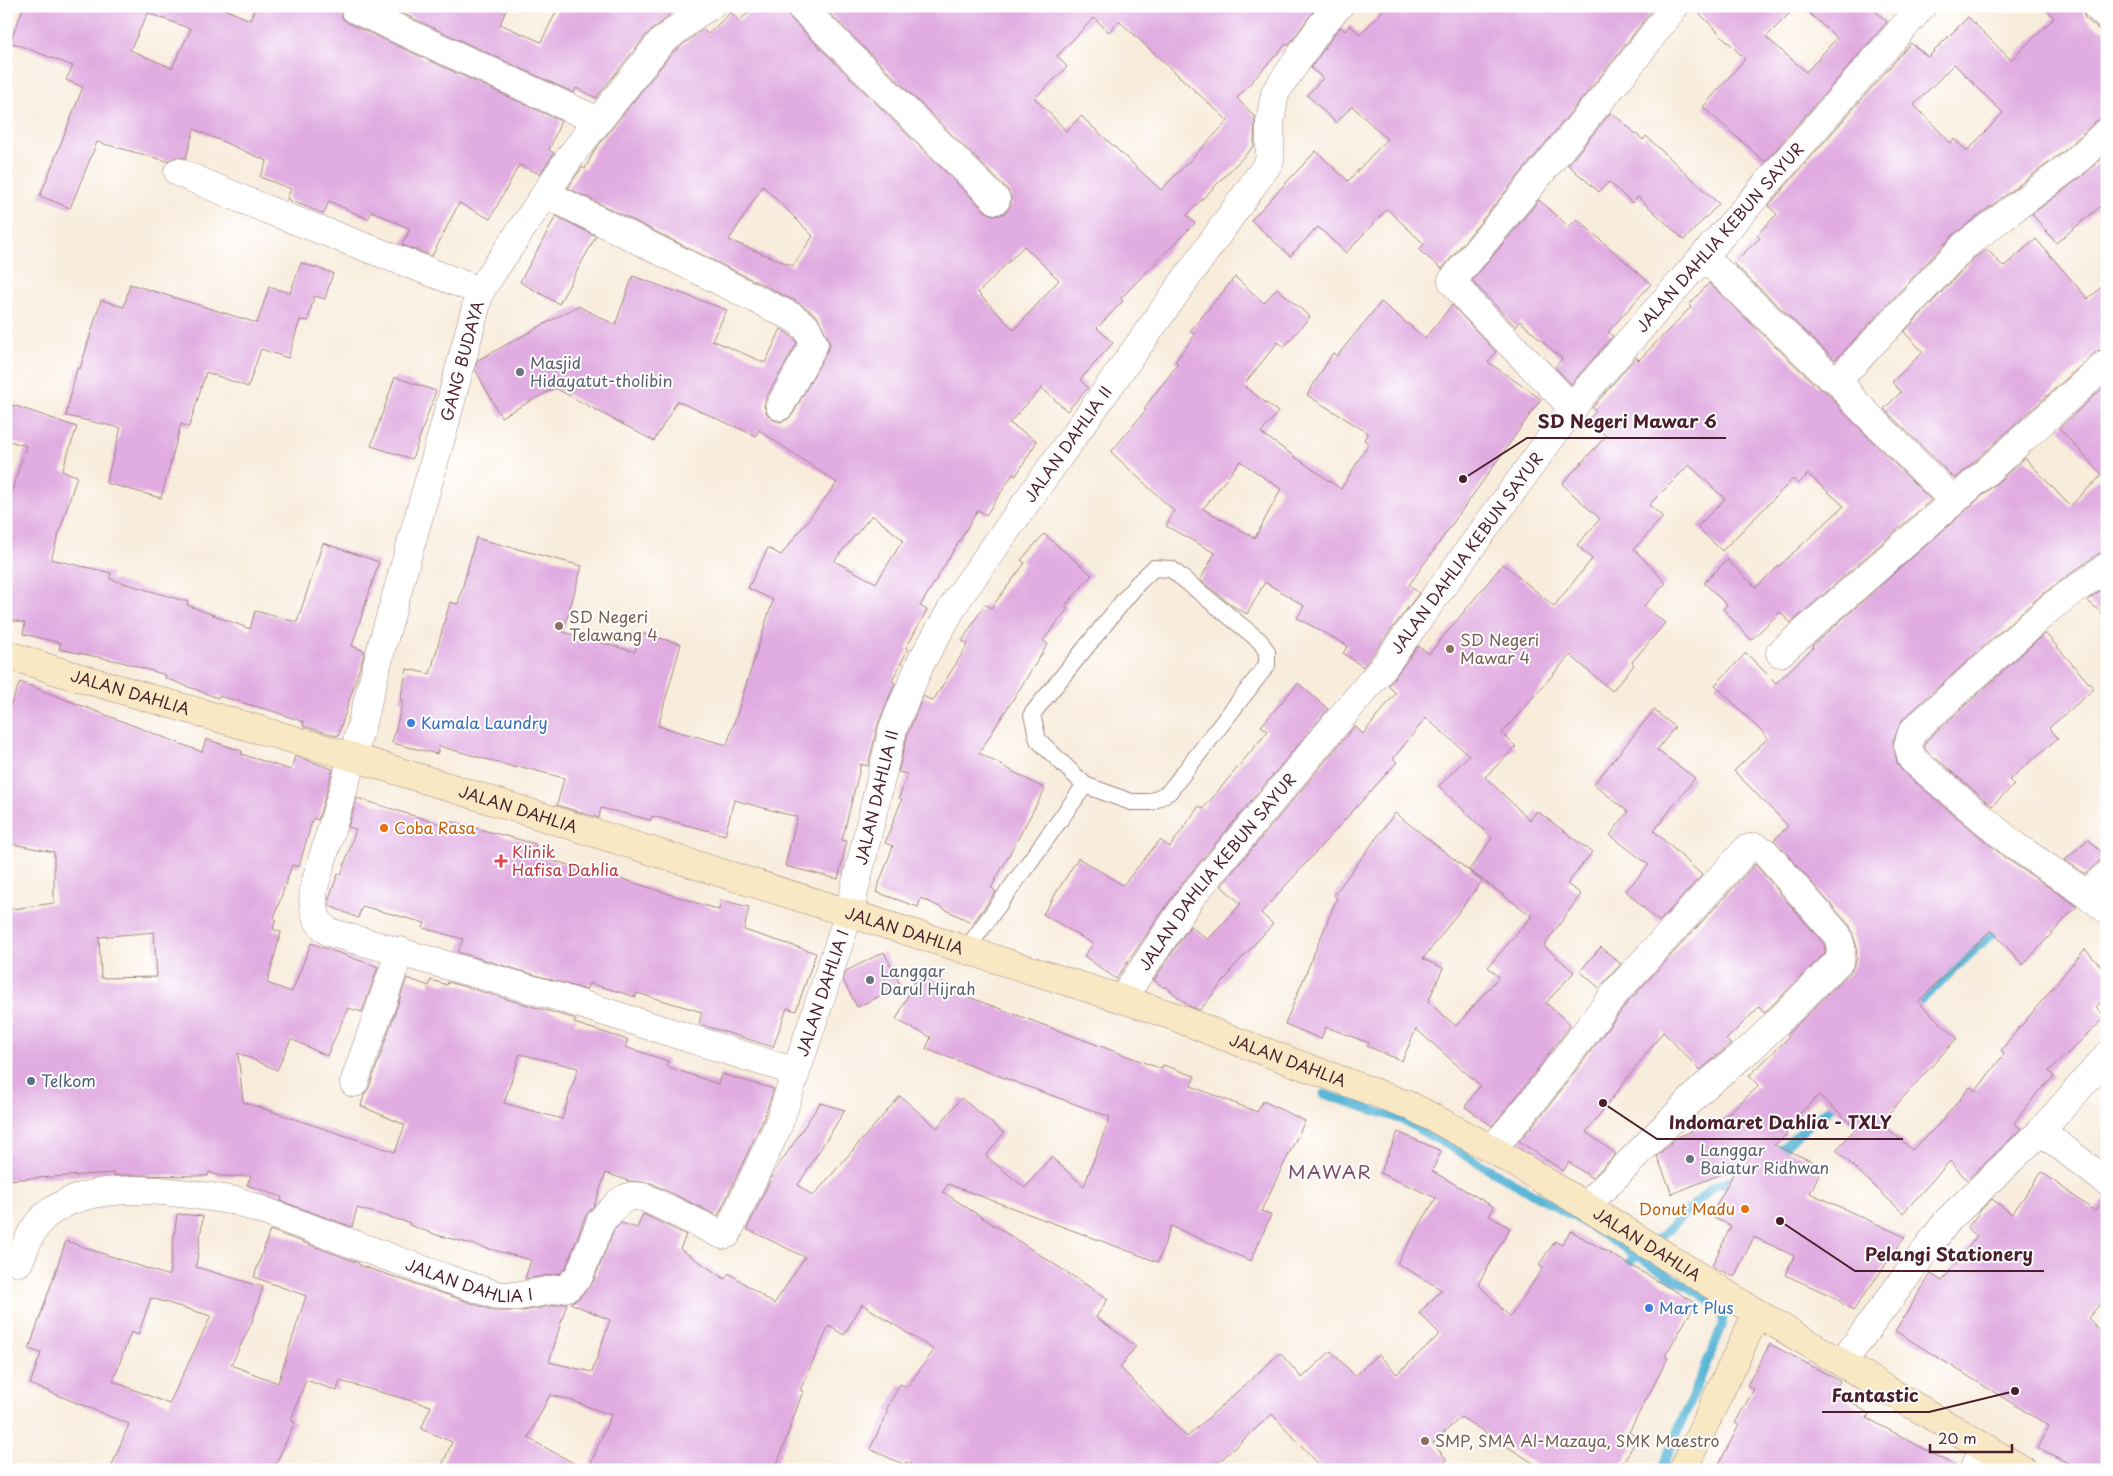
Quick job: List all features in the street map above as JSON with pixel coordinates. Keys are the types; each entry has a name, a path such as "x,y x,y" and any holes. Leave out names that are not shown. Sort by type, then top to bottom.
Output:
{"street":[{"name":"GANG BUDAYA","path":"353,757 480,291 572,154 660,43 695,15 710,6"},
{"path":"800,6 996,200"},
{"name":"JALAN DAHLIA II","path":"849,913 893,728 921,662 958,598 1270,160 1270,123 1275,93 1323,23 1339,6"},
{"path":"1572,408 1474,307 1452,281 1629,66 1675,6"},
{"name":"JALAN DAHLIA KEBUN SAYUR","path":"1122,999 1192,896 1385,664 1572,408 1922,6"},
{"path":"2096,6 2107,16"},
{"path":"355,9 598,121"},
{"path":"1838,380 1964,246 2073,164 2107,132"},
{"path":"178,172 268,210 480,291"},
{"path":"546,194 794,318 808,328 814,344 780,406"},
{"path":"1704,257 1829,376 1838,380 1854,401 1954,501"},
{"path":"1780,653 1954,501 2107,363"},
{"path":"2107,567 2051,607 1971,678 1912,732 1908,745 1912,759 2007,839 2097,902 2107,875"},
{"name":"JALAN DAHLIA","path":"6,654 57,671 353,757 1122,999 1170,1015 1411,1106 1492,1149 1650,1245 1757,1313 1842,1363 1979,1459 2023,1470"},
{"name":"JALAN DAHLIA I","path":"353,757 314,886 312,899 314,911 322,928 329,932 555,996 796,1072"},
{"path":"1492,1149 1539,1093 1616,992 1747,849 1756,847 1765,852 1838,936 1841,947 1840,960 1751,1048 1704,1086 1586,1206"},
{"name":"JALAN DAHLIA I","path":"19,1262 32,1232 44,1217 74,1198 118,1191 201,1196 237,1201 439,1276 500,1296 520,1296 568,1288 579,1276 601,1221 619,1202 632,1196 644,1197 722,1234 727,1234 778,1126 849,913"},
{"path":"354,1083 400,952"},
{"path":"1842,1363 1948,1220 2041,1131 2107,1056"},
{"path":"2041,1131 2107,1182"},
{"path":"1683,1470 1757,1313"}],"lane":[{"path":"1154,568 1170,570 1260,641 1267,652 1267,665 1169,792 1151,802 1130,802 1085,785 1038,740 1032,714 1138,583 1154,568"},
{"path":"966,950 1085,785"}],"building":[{"path":"24,6 217,6 250,20 256,6 340,6 342,18 348,23 561,121 549,150 554,153 540,174 519,165 490,219 459,203 432,256 402,245 410,229 372,211 368,219 329,201 324,214 287,199 291,189 260,177 267,161 194,129 186,158 176,157 167,161 97,142 70,208 40,196 83,87 66,80 73,66 10,42","holes":["148,13 191,29 172,68 130,50"]},
{"path":"386,6 508,6 500,24 541,42 559,6 673,6 668,17 648,33 596,98 576,88 574,93"},
{"path":"756,6 785,6 789,17 985,211 993,215 1001,215 1007,211 1011,204 1011,196 1007,189 822,6 1317,6 1288,46 1286,44 1237,98 1255,117 1254,146 1187,215 1195,223 1121,298 1123,301 1097,328 1113,343 1080,380 1088,388 1067,411 1042,388 1009,423 1037,441 1016,476 1013,474 986,515 978,510 920,606 927,610 906,648 908,649 892,681 895,683 878,724 868,766 861,764 842,840 847,841 838,879 785,866 797,817 734,800 725,835 652,816 651,820 601,808 599,818 557,805 564,778 518,766 517,768 439,746 437,754 392,743 403,701 400,700 407,669 430,674 450,602 458,604 476,538 582,566 563,632 635,652 640,633 681,644 658,726 727,745 773,600 748,588 768,548 781,555 837,483 759,430 756,436 677,401 654,441 555,388 501,417 475,369 478,360 578,306 615,325 633,276 727,310 712,340 765,363 781,329 794,338 797,343 766,398 764,406 767,414 773,420 781,422 793,414 830,345 817,316 801,304 568,188 582,167 585,169 594,151 671,54 703,29 708,34 731,12 739,21","holes":["1094,18 1109,32 1119,21 1228,121 1161,190 1081,116 1066,131 1035,98 1067,67 1057,56","763,186 813,236 793,266 729,240","1024,246 1059,280 1014,330 978,293","872,515 903,540 876,583 834,561"]},
{"path":"1386,6 1655,6 1617,56 1442,269 1419,250 1424,244 1387,209 1346,253 1318,227 1290,256 1251,220 1316,151 1348,181 1387,139 1352,106 1336,123 1307,95 1323,78 1311,68 1335,33 1341,27 1345,31 1350,25 1360,35"},
{"path":"1692,6 1797,6 1766,37 1806,72 1837,38 1801,6 1870,6 1887,22 1765,162 1703,107 1745,59"},
{"path":"2043,6 2081,6 2085,18 2097,28 2107,31 2107,117 2096,121 2063,152 1954,234 1835,360 1733,263 1760,238 1757,235 1777,214 1768,206 1911,43 1928,57 1968,17 2011,60 2054,18","holes":["1954,64 2003,113 1967,151 1954,139 1951,143 1914,105"]},
{"path":"1611,112 1643,140 1646,136 1719,204 1684,240 1638,197 1632,203 1609,182 1599,192 1568,165"},
{"path":"2107,154 2107,201 2056,243 2032,214 2082,176"},
{"path":"1539,200 1569,227 1577,219 1651,284 1608,332 1613,336 1571,384 1555,367 1562,359 1520,321 1516,327 1472,281"},
{"path":"556,216 596,236 559,304 520,282"},
{"path":"2036,239 2088,299 2107,282 2107,348 2097,351 1955,479 1884,409 1901,392 1892,382 1923,352 1904,332 1974,258 1987,249 2003,267"},
{"path":"301,263 333,273 325,299 314,296 308,321 300,320 288,358 261,349 248,387 206,372 189,427 181,424 161,498 106,483 121,428 66,416 77,368 80,369 101,300 124,307 130,284 257,323 269,287 290,293"},
{"path":"1235,277 1264,303 1277,288 1310,317 1284,347 1278,342 1245,383 1247,385 1245,387 1278,412 1261,433 1341,489 1369,443 1364,440 1368,433 1307,395 1333,353 1337,356 1381,302 1425,338 1452,305 1496,352 1488,362 1541,399 1409,585 1419,593 1363,667 1343,653 1348,646 1297,618 1304,606 1265,582 1247,614 1233,606 1200,580 1215,553 1166,526 1174,511 1111,452 1146,410 1144,408 1178,364 1175,361 1195,335 1190,331","holes":["1240,461 1281,489 1255,538 1203,509"]},
{"path":"1709,283 1818,387 1828,393 1843,412 1931,500 1791,623 1780,612 1751,640 1723,609 1727,605 1704,583 1727,560 1756,587 1844,506 1808,474 1798,484 1793,479 1722,551 1697,527 1725,499 1689,465 1649,505 1663,517 1634,549 1666,583 1644,606 1665,623 1632,662 1634,665 1612,691 1570,655 1502,733 1516,747 1485,777 1530,820 1537,811 1592,852 1567,884 1581,894 1544,946 1574,972 1546,1003 1571,1025 1521,1091 1492,1126 1465,1107 1480,1085 1416,1029 1402,1061 1367,1046 1369,1043 1326,1027 1321,1039 1285,1024 1337,898 1334,895 1395,813 1482,881 1423,959 1443,968 1428,1002 1456,1026 1499,977 1488,967 1532,916 1469,870 1492,838 1439,786 1469,755 1426,718 1393,759 1397,762 1261,913 1273,924 1230,971 1200,1010 1189,1006 1165,986 1164,988 1154,980 1190,926 1208,940 1241,904 1221,886 1352,729 1355,726 1363,734 1396,693 1388,686 1418,646 1429,654 1503,564 1554,606 1592,559 1577,545 1600,519 1562,484 1606,436 1588,420 1596,411 1592,408 1636,357 1639,360 1691,307 1689,305"},
{"path":"395,377 436,391 412,459 371,446"},
{"path":"2107,384 2107,552 2098,554 2041,595 1902,720 1893,741 1897,763 1902,771 2004,857 2077,906 2023,965 1991,930 1918,1002 1957,1038 1881,1122 1912,1150 1940,1123 1970,1087 1976,1091 2004,1054 2001,1050 2085,949 2107,973 2107,996 2096,1007 2106,1017 2049,1071 2054,1077 2038,1092 2014,1123 2021,1129 1967,1180 1950,1161 1903,1213 1836,1150 1856,1128 1819,1095 1783,1130 1787,1134 1774,1145 1823,1166 1810,1193 1905,1237 1853,1311 1834,1297 1785,1275 1794,1256 1754,1237 1734,1277 1712,1266 1731,1226 1711,1216 1736,1168 1672,1194 1657,1156 1676,1138 1723,1118 1759,1086 1749,1076 1789,1037 1787,1035 1851,971 1856,961 1857,948 1850,926 1774,840 1788,826 1734,771 1768,738 1715,685 1746,653 1776,683 1813,648 1812,646 2025,458 2070,506 2102,475 2059,428"},
{"path":"13,405 77,427 62,471 77,476 51,559 111,573 110,579 188,602 187,605 250,629 255,611 297,622 323,543 379,562 352,646 365,651 338,736 303,726 304,722 272,711 219,696 218,698 165,678 166,675 122,662 59,649 61,643 23,634 25,623 6,619 6,509 26,446 6,440 6,424"},
{"path":"1044,534 1092,575 1065,606 1068,608 1043,641 1048,644 979,753 1045,789 991,888 996,891 973,923 921,898 918,907 876,892 893,846 885,843 902,799 899,798 907,774 898,772 908,733 923,696 933,701 968,644 962,641 985,604 991,608 1025,563 1021,560"},
{"path":"2107,586 2107,618 2087,600"},
{"path":"2045,633 2094,689 2049,728 2058,738 2009,780 2014,785 1992,806 1926,750 1924,745 1926,741"},
{"path":"20,682 202,752 206,739 242,751 241,754 291,770 295,756 333,769 318,820 313,818 299,867 292,865 274,918 276,919 273,929 281,932 267,983 292,992 311,943 378,967 362,1012 348,1008 327,1056 291,1039 277,1070 238,1053 243,1102 395,1152 405,1125 361,1106 364,1095 369,1088 407,978 429,986 431,980 447,985 448,982 576,1019 574,1023 628,1040 625,1047 668,1061 666,1066 718,1084 721,1074 774,1089 763,1120 718,1216 651,1183 629,1181 606,1173 594,1206 586,1215 566,1267 560,1273 525,1279 531,1260 437,1235 409,1225 410,1223 357,1208 352,1227 281,1201 282,1197 247,1185 251,1176 220,1176 209,1172 208,1176 114,1175 114,1173 6,1180 6,910 54,903 54,852 6,843 6,716","holes":["154,932 157,977 101,978 99,937","520,1054 578,1068 562,1119 504,1103"]},
{"path":"1298,683 1328,709 1180,886 1116,979 1084,956 1093,944 1043,914 1078,858 1123,885 1160,840 1170,847 1199,806 1203,809 1268,731 1261,726"},
{"path":"1654,710 1675,727 1657,750 1695,778 1654,831 1702,875 1659,922 1626,891 1649,865 1610,835 1628,812 1594,784"},
{"path":"357,798 443,825 445,820 536,844 533,856 613,876 719,910 721,900 749,907 744,930 816,953 796,1011 787,1008 773,1047 699,1024 702,1012 637,993 636,997 589,983 586,990 458,952 463,939 423,928 425,923 362,906 358,918 330,906 329,898 338,874 341,875 356,829 348,827"},
{"path":"2088,839 2105,856 2085,874 2065,860"},
{"path":"1755,864 1824,944 1825,953 1764,1013 1759,1007 1726,1040 1731,1044 1700,1070 1663,1032 1586,1132 1616,1154 1592,1178 1569,1162 1563,1171 1519,1141 1545,1111 1628,1002"},
{"path":"1601,947 1621,964 1599,988 1580,971"},
{"name":"Langgar Darul Hijrah","path":"884,952 901,986 857,1007 843,980 846,971"},
{"path":"919,972 946,984 944,988 1162,1069 1163,1065 1195,1076 1191,1086 1257,1112 1263,1101 1305,1121 1261,1211 1271,1215 1251,1261 1171,1226 1158,1262 948,1184 943,1192 1108,1299 1096,1317 1136,1346 1120,1367 1187,1437 1280,1353 1302,1378 1331,1351 1355,1376 1378,1354 1397,1374 1440,1334 1419,1313 1442,1290 1397,1263 1436,1198 1380,1173 1398,1132 1441,1151 1432,1171 1494,1207 1489,1216 1510,1228 1478,1284 1510,1317 1543,1268 1539,1265 1555,1241 1561,1245 1571,1231 1696,1303 1665,1356 1668,1358 1629,1432 1638,1438 1618,1470 1544,1470 1461,1417 1433,1443 1447,1460 1436,1470 1324,1470 1272,1414 1210,1470 923,1470 906,1462 905,1465 870,1449 888,1411 886,1410 900,1384 907,1387 934,1350 862,1304 844,1335 829,1326 800,1390 803,1391 775,1470 588,1470 611,1415 550,1395 528,1438 586,1470 440,1470 452,1442 421,1429 431,1406 340,1381 337,1391 306,1380 291,1420 295,1422 273,1470 110,1470 129,1424 30,1384 41,1353 29,1349 66,1241 169,1276 177,1214 203,1216 196,1267 263,1287 252,1322 231,1365 278,1383 306,1296 254,1277 270,1230 359,1263 359,1265 495,1311 523,1311 567,1303 549,1362 592,1372 610,1320 570,1303 579,1298 593,1282 614,1230 621,1223 637,1228 643,1214 686,1235 680,1249 725,1279 729,1273 774,1304 805,1257 747,1229 773,1174 820,1103 845,1110 798,1185 813,1196 900,1096 937,1128 961,1098 1004,1133 986,1156 1025,1188 1051,1157 1084,1186 1110,1117 926,1049 931,1037 896,1020","holes":["151,1298 211,1316 169,1404 113,1381 131,1332 138,1335"]},
{"path":"2042,1172 2094,1211 2107,1198 2107,1296 2088,1318 2107,1338 2107,1470 2083,1470 2038,1448 2049,1426 1895,1331 1931,1274 1942,1281 1977,1236 1967,1228 1981,1210 1992,1199 2012,1214"},
{"path":"1770,1344 1840,1381 1834,1391 1869,1414 1867,1418 1958,1467 1957,1470 1716,1470 1739,1425 1735,1423 1754,1389 1747,1385"}],"waterway":[{"path":"1911,1010 2000,926"},
{"path":"1324,1094 1403,1120 1574,1217 1716,1304 1723,1313 1722,1327 1661,1470"},
{"path":"1772,1156 1841,1099"},
{"path":"1621,1271 1636,1255 1663,1235 1712,1187 1740,1176"}],"place":[{"name":"Masjid Hidayatut-tholibin","path":"520,372"},
{"name":"SD Negeri Mawar 6","path":"1463,479"},
{"name":"SD Negeri Telawang 4","path":"559,626"},
{"name":"SD Negeri Mawar 4","path":"1450,649"},
{"name":"Kumala Laundry","path":"411,723"},
{"name":"Coba Rasa","path":"384,828"},
{"name":"Klinik Hafisa Dahlia","path":"501,861"},
{"name":"Langgar Darul Hijrah","path":"870,980"},
{"name":"Telkom","path":"31,1081"},
{"name":"Indomaret Dahlia - TXLY","path":"1603,1103"},
{"name":"Langgar Baiatur Ridhwan","path":"1690,1159"},
{"name":"Donut Madu","path":"1745,1209"},
{"name":"Pelangi Stationery","path":"1780,1221"},
{"name":"Mart Plus","path":"1649,1308"},
{"name":"Fantastic","path":"2015,1391"},
{"name":"SMP, SMA Al-Mazaya, SMK Maestro","path":"1425,1441"}],"district":[{"name":"MAWAR","path":"1330,1172"}]}
